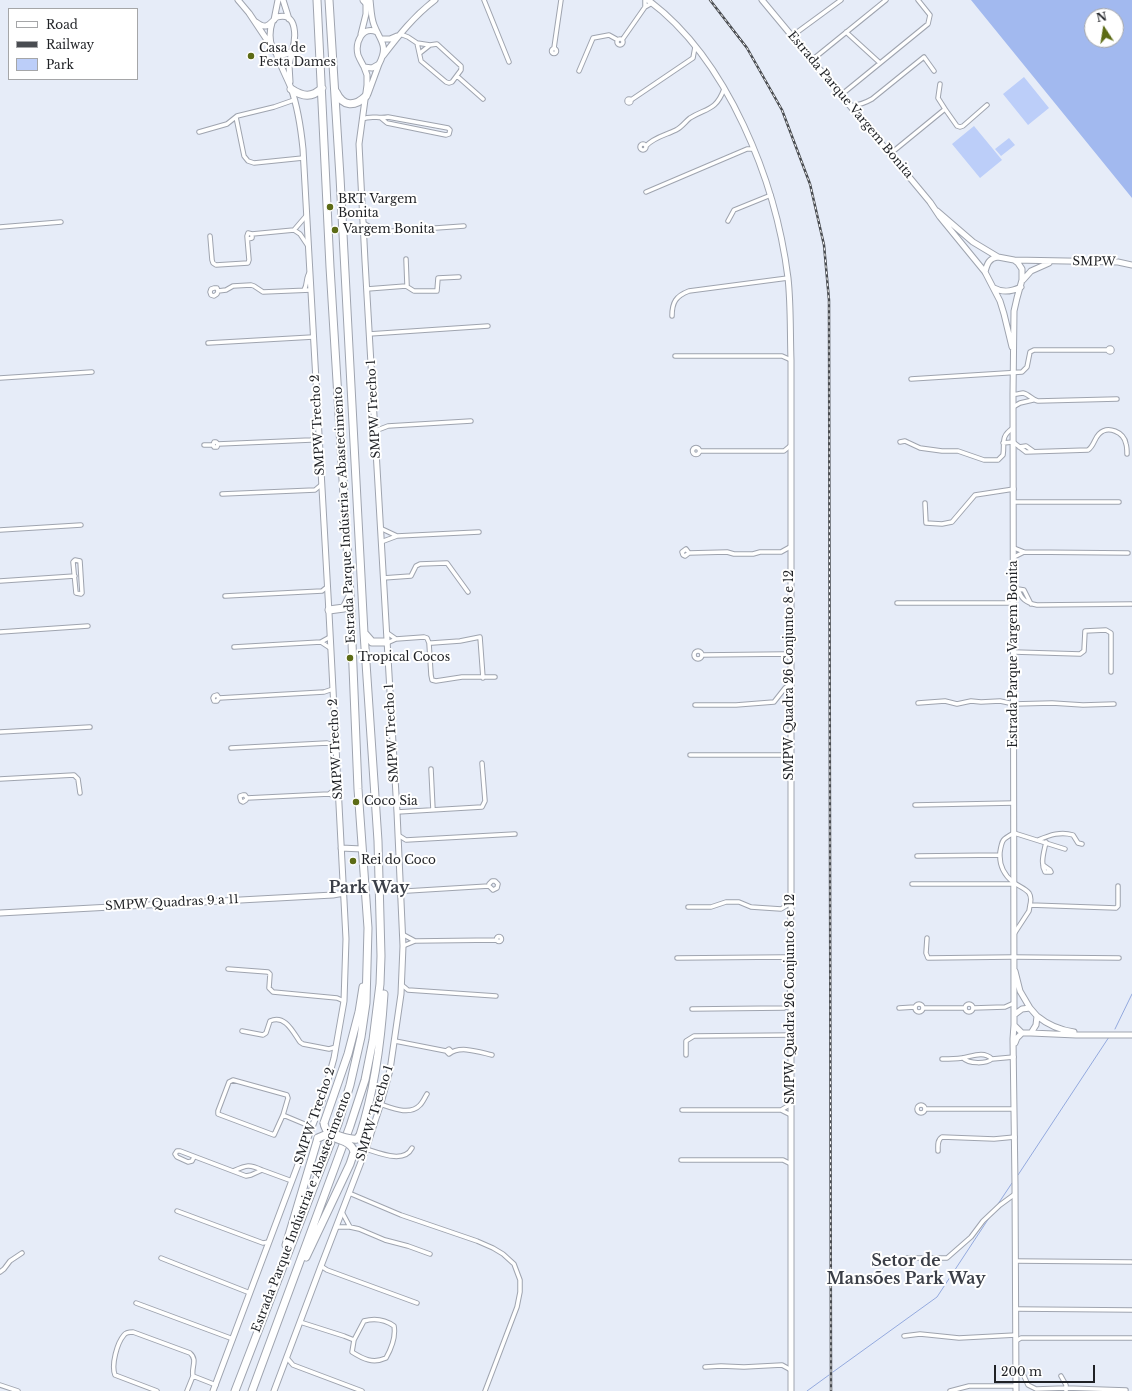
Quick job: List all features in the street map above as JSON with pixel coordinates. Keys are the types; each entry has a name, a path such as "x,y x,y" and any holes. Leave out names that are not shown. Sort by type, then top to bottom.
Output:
{"highway":[{"name":"Estrada Parque Indústria e Abastecimento","path":"235,1391 338,1124 350,1085 361,1037 366,1003 368,973 368,928 358,790 352,625 330,267 317,0"},
{"name":"Estrada Parque Indústria e Abastecimento","path":"252,1391 293,1284 365,1080 378,1004 381,956 378,842 365,656 340,177 329,0"},
{"path":"330,10 334,0"},
{"path":"291,88 301,95 307,96 315,94 322,88"},
{"path":"334,88 341,100 349,104 365,102"},
{"path":"329,611 344,608 350,594"},
{"path":"329,611 343,612 352,625"},
{"path":"364,633 372,642 387,643"},
{"path":"365,656 372,646 387,643"},
{"path":"368,973 365,980 348,1054 324,1123 325,1128 328,1131 354,1140 360,1135 367,1113 379,1050 384,993 381,956"},
{"path":"277,1279 318,1138 325,1135 352,1146 354,1152 350,1164 293,1284"}],"street":[{"path":"238,0 256,22 276,53 291,88"},
{"path":"271,45 270,31 278,0"},
{"path":"283,0 295,33 295,43 289,65 291,88"},
{"path":"365,102 382,58 414,17 435,0"},
{"path":"484,0 509,62"},
{"path":"554,48 561,0"},
{"path":"645,0 645,6"},
{"name":"Estrada Parque Vargem Bonita","path":"762,0 937,211 985,272 994,288 1004,314 1014,354"},
{"path":"792,36 841,0"},
{"path":"812,60 886,0"},
{"path":"841,95 928,24 930,15 918,0"},
{"path":"367,1 377,32 381,39 383,48 382,58"},
{"path":"367,1 365,19 358,42 358,54 364,67 367,80 365,102 369,116"},
{"path":"579,71 593,38 610,35 620,40 650,1"},
{"name":"SMPW Quadra 26 Conjunto 8 e 12","path":"650,1 675,22 709,65 744,126 771,195 778,221 788,278 791,351 791,912 788,957 791,1005 791,1391"},
{"path":"256,22 263,26 273,22 280,16 289,19"},
{"path":"360,36 363,32 369,30 377,32"},
{"path":"846,32 880,62"},
{"path":"401,33 417,43 437,44 461,66 461,70 451,83 446,82 421,61 417,43"},
{"path":"381,39 393,39 401,33"},
{"path":"420,53 430,44"},
{"path":"631,100 693,58 695,47"},
{"path":"276,53 284,55 292,51"},
{"path":"849,104 862,104 872,99 924,57 934,71"},
{"path":"364,67 372,68 379,64"},
{"path":"457,76 482,99"},
{"path":"940,84 938,98 957,126 963,126 987,104"},
{"name":"SMPW Trecho 2","path":"213,1391 312,1131 335,1054 344,1001 346,939 344,893 307,216 301,132 291,88"},
{"path":"646,146 650,142 676,130 695,115 707,111 718,102 724,89"},
{"path":"199,132 227,124 236,117 294,100"},
{"name":"SMPW Trecho 1","path":"274,1391 366,1148 380,1104 390,1070 402,985 403,946 397,812 366,289 359,144 365,102"},
{"path":"858,115 859,108 862,104"},
{"path":"890,154 945,109"},
{"path":"362,119 369,116 392,118 430,124 448,128 450,130 448,135 386,123 381,118"},
{"path":"236,117 244,156 248,161 254,163 303,158"},
{"path":"391,124 392,118"},
{"path":"410,128 412,121"},
{"path":"429,131 430,124"},
{"path":"646,192 751,147"},
{"path":"728,221 734,210 771,195"},
{"name":"Estrada Parque Vargem Bonita","path":"937,211 974,242 998,257 1014,260 1022,269 1021,287 1015,305 1015,394 1013,407 1014,557 1016,587 1014,603 1014,1014"},
{"path":"210,236 212,263 216,265 248,263 248,239 252,238 252,234 294,230 307,216"},
{"path":"0,227 61,222"},
{"path":"363,223 380,232 464,226"},
{"path":"294,230 302,237 308,247"},
{"path":"985,272 989,260 998,257"},
{"path":"406,259 406,286"},
{"name":"SMPW","path":"1014,260 1118,262 1132,265"},
{"name":"SMPW","path":"1022,280 1036,268 1056,262"},
{"path":"304,290 307,284 307,276 310,272"},
{"path":"366,289 406,286 414,291 437,291 438,278 459,277"},
{"path":"672,316 672,308 675,299 689,291 788,278"},
{"path":"218,291 226,290 233,286 254,286 263,292 311,290"},
{"path":"994,288 1003,292 1021,287"},
{"path":"369,334 488,326"},
{"path":"208,342 313,337"},
{"path":"911,380 1022,372 1026,369 1030,352 1032,350 1108,350"},
{"path":"782,356 791,351"},
{"path":"675,356 782,356 791,360"},
{"path":"0,378 92,372"},
{"path":"1015,394 1023,393 1028,395 1033,400"},
{"path":"1015,394 1024,402"},
{"path":"1013,407 1033,400 1085,401 1117,399"},
{"path":"375,431 384,427 471,421"},
{"path":"375,424 384,427"},
{"path":"900,442 905,441 920,448 942,451 958,451 984,460 998,460 1003,455 1004,438 1013,428"},
{"path":"1004,443 1013,442 1019,447 1026,446 1033,451 1088,450 1091,448 1098,435 1103,431 1110,430 1120,433 1124,438 1127,444 1127,454"},
{"path":"312,440 319,435"},
{"path":"204,446 213,445 215,442 218,444 312,440 319,442"},
{"path":"700,451 784,450 790,446"},
{"path":"784,450 790,456"},
{"path":"315,490 321,485"},
{"path":"925,503 926,523 942,524 952,522 975,495 1014,489"},
{"path":"222,494 315,490 322,494"},
{"path":"1014,502 1118,502"},
{"path":"0,530 81,525"},
{"path":"380,528 397,536"},
{"path":"381,542 397,536 479,532"},
{"path":"689,553 727,552 734,554 752,554 760,552 783,551 790,547"},
{"path":"1014,548 1024,552 1128,553"},
{"path":"783,551 790,556"},
{"path":"1014,557 1024,552"},
{"path":"79,560 81,594 76,594 75,576 74,561 79,560"},
{"path":"383,578 411,576 416,566 420,564 447,563 468,592"},
{"path":"0,581 75,576"},
{"path":"225,596 322,591 327,587"},
{"path":"1016,587 1024,590 1031,604"},
{"path":"1016,587 1024,600 1036,605 1131,604"},
{"path":"322,591 328,595"},
{"path":"897,603 1014,603"},
{"path":"0,632 88,626"},
{"path":"1014,652 1080,654 1084,651 1085,632 1106,630 1111,633 1111,672"},
{"path":"386,632 396,639"},
{"path":"234,646 321,642 330,637"},
{"path":"387,643 396,639 427,638 429,643 432,680 436,681 462,677 495,677"},
{"path":"429,643 480,638 483,678"},
{"path":"321,642 330,648"},
{"path":"702,655 785,654 790,650"},
{"path":"785,654 790,658"},
{"path":"695,705 736,705 774,702 790,684"},
{"path":"220,698 324,692 332,689"},
{"path":"324,692 333,695"},
{"path":"918,703 945,701 957,704 971,701 1000,701 1014,704 1114,704"},
{"path":"0,732 90,727"},
{"path":"327,743 335,738"},
{"path":"231,748 327,743 336,746"},
{"path":"690,755 784,755 790,751"},
{"path":"784,755 790,760"},
{"path":"397,812 482,807 485,801 482,763"},
{"path":"431,769 433,810"},
{"path":"0,779 74,775 78,779 80,793"},
{"path":"329,794 338,787"},
{"path":"247,798 329,794 339,798"},
{"path":"915,805 1014,803"},
{"path":"1014,934 1029,911 1031,899 1029,894 1014,883 1002,870 1000,856 1001,843 1004,838 1014,833 1065,849"},
{"path":"1038,840 1054,833 1068,833 1073,834 1078,843 1082,844"},
{"path":"398,846 405,840 515,834"},
{"path":"398,835 405,840"},
{"path":"1043,866 1043,851 1046,842"},
{"path":"341,848 362,849"},
{"path":"918,856 1000,856"},
{"path":"400,883 407,891"},
{"path":"912,884 1014,883"},
{"path":"400,898 407,891 489,886"},
{"path":"1030,905 1116,908 1118,906 1118,886"},
{"name":"SMPW Quadras 9 a 11","path":"0,913 333,895 344,893"},
{"path":"688,907 711,907 726,902 739,902 751,907 782,908 791,912"},
{"path":"782,908 791,903"},
{"path":"402,934 415,941"},
{"path":"927,938 926,953 928,958 1014,955 1119,958"},
{"path":"403,946 415,941 497,940"},
{"name":"Estrada Parque Vargem Bonita","path":"1014,955 1015,972 1020,991 1030,1008"},
{"path":"677,958 788,957"},
{"path":"228,969 268,972 270,974 269,988 273,992 336,998 344,1001"},
{"path":"402,985 408,990"},
{"path":"401,994 408,990 496,996"},
{"path":"336,998 344,995"},
{"path":"899,1008 915,1007 915,1010 918,1012 922,1011 923,1008 965,1008 966,1005 969,1004 972,1004 973,1008 1005,1007 1014,1003"},
{"path":"692,1009 784,1008 791,1005"},
{"path":"1005,1007 1014,1014"},
{"path":"784,1008 791,1012"},
{"path":"1014,1014 1022,1009 1030,1008 1037,1016 1049,1025 1083,1034"},
{"path":"950,1391 968,1386 1016,1388 1014,1014"},
{"path":"1031,1033 1036,1025 1037,1016"},
{"path":"242,1031 263,1035 266,1033 270,1021 278,1019 286,1022 303,1044 329,1049 336,1047"},
{"path":"1014,1025 1022,1033 1132,1035"},
{"path":"1014,1046 1017,1038 1022,1033"},
{"path":"686,1055 686,1041 694,1036 791,1036"},
{"path":"395,1041 446,1051 449,1049 451,1051 461,1050 492,1055"},
{"path":"329,1049 335,1054"},
{"path":"942,1059 963,1058 981,1054 992,1059"},
{"path":"963,1058 967,1061 974,1062 1014,1057"},
{"path":"233,1080 287,1095 288,1098 283,1115 275,1134 273,1135 219,1115 218,1112 229,1082 233,1080"},
{"path":"380,1104 400,1111 410,1110 419,1106 427,1094"},
{"path":"781,1110 791,1104"},
{"path":"925,1109 1014,1109"},
{"path":"682,1110 781,1110 791,1115"},
{"path":"283,1115 307,1125 312,1131"},
{"path":"307,1125 314,1124"},
{"path":"938,1151 938,1141 942,1137 1015,1137"},
{"path":"366,1148 392,1156 406,1155 410,1153 412,1148"},
{"path":"194,1157 192,1161 188,1162 177,1157 175,1154 177,1151 180,1151 233,1172 248,1176 262,1170"},
{"path":"783,1160 791,1155"},
{"path":"681,1160 783,1160 791,1164"},
{"path":"233,1172 246,1166 253,1166 292,1181"},
{"path":"349,1193 401,1215 482,1243 503,1254 514,1264 520,1280 520,1292 517,1307 485,1391"},
{"path":"907,1258 947,1258 971,1237 983,1221 1000,1205 1015,1194"},
{"path":"176,1211 263,1243 269,1242"},
{"path":"342,1212 350,1227"},
{"path":"336,1227 350,1227 430,1254"},
{"path":"263,1243 267,1249"},
{"path":"0,1272 10,1261 22,1253"},
{"path":"161,1258 250,1293"},
{"path":"1016,1261 1131,1262"},
{"path":"320,1269 327,1270 417,1303"},
{"path":"136,1303 233,1339"},
{"path":"1016,1309 1132,1310"},
{"path":"380,1319 388,1321 394,1326 395,1332 390,1351 386,1358 382,1360 373,1361 362,1359 352,1352 354,1340 364,1321 380,1319"},
{"path":"300,1322 354,1340"},
{"path":"157,1391 115,1375 113,1365 117,1350 124,1336 128,1332 133,1332 190,1353 195,1361 192,1370 193,1376 187,1391"},
{"path":"904,1336 920,1334 959,1338 1016,1334 1021,1338"},
{"path":"1016,1341 1021,1338 1132,1338"},
{"path":"287,1358 293,1365 362,1391"},
{"path":"705,1367 721,1366 744,1368 782,1365 791,1358"},
{"path":"283,1367 293,1365"},
{"path":"782,1365 791,1370"},
{"path":"1016,1367 1024,1376 1028,1385 1033,1389 1126,1390"},
{"path":"193,1376 216,1385"},
{"path":"1061,1376 1066,1390"},
{"path":"0,1385 18,1391"}],"green space":[{"path":"1024,77 1049,108 1028,125 1003,94"},
{"path":"974,126 1002,160 980,178 952,144"},
{"path":"1009,138 1015,145 1001,156 995,149"}],"shaded area":[{"path":"971,0 1132,0 1132,198"}],"waterway":[{"path":"1115,1029 1132,994"},
{"path":"1018,1175 1109,1037"},
{"path":"998,1204 1012,1183"},
{"path":"833,1372 937,1297 989,1218"},
{"path":"807,1391 829,1375"}],"railway":[{"path":"710,0 747,48 782,110 810,184 824,245 829,300 831,1391"}],"place":[{"name":"Casa de Festa Dames","path":"251,56"},
{"name":"BRT Vargem Bonita","path":"330,207"},
{"name":"Vargem Bonita","path":"335,230"},
{"name":"Tropical Cocos","path":"350,658"},
{"name":"Coco Sia","path":"356,802"},
{"name":"Rei do Coco","path":"353,861"}],"district":[{"name":"Park Way","path":"369,888"},
{"name":"Setor de Mansões Park Way","path":"906,1270"}]}
